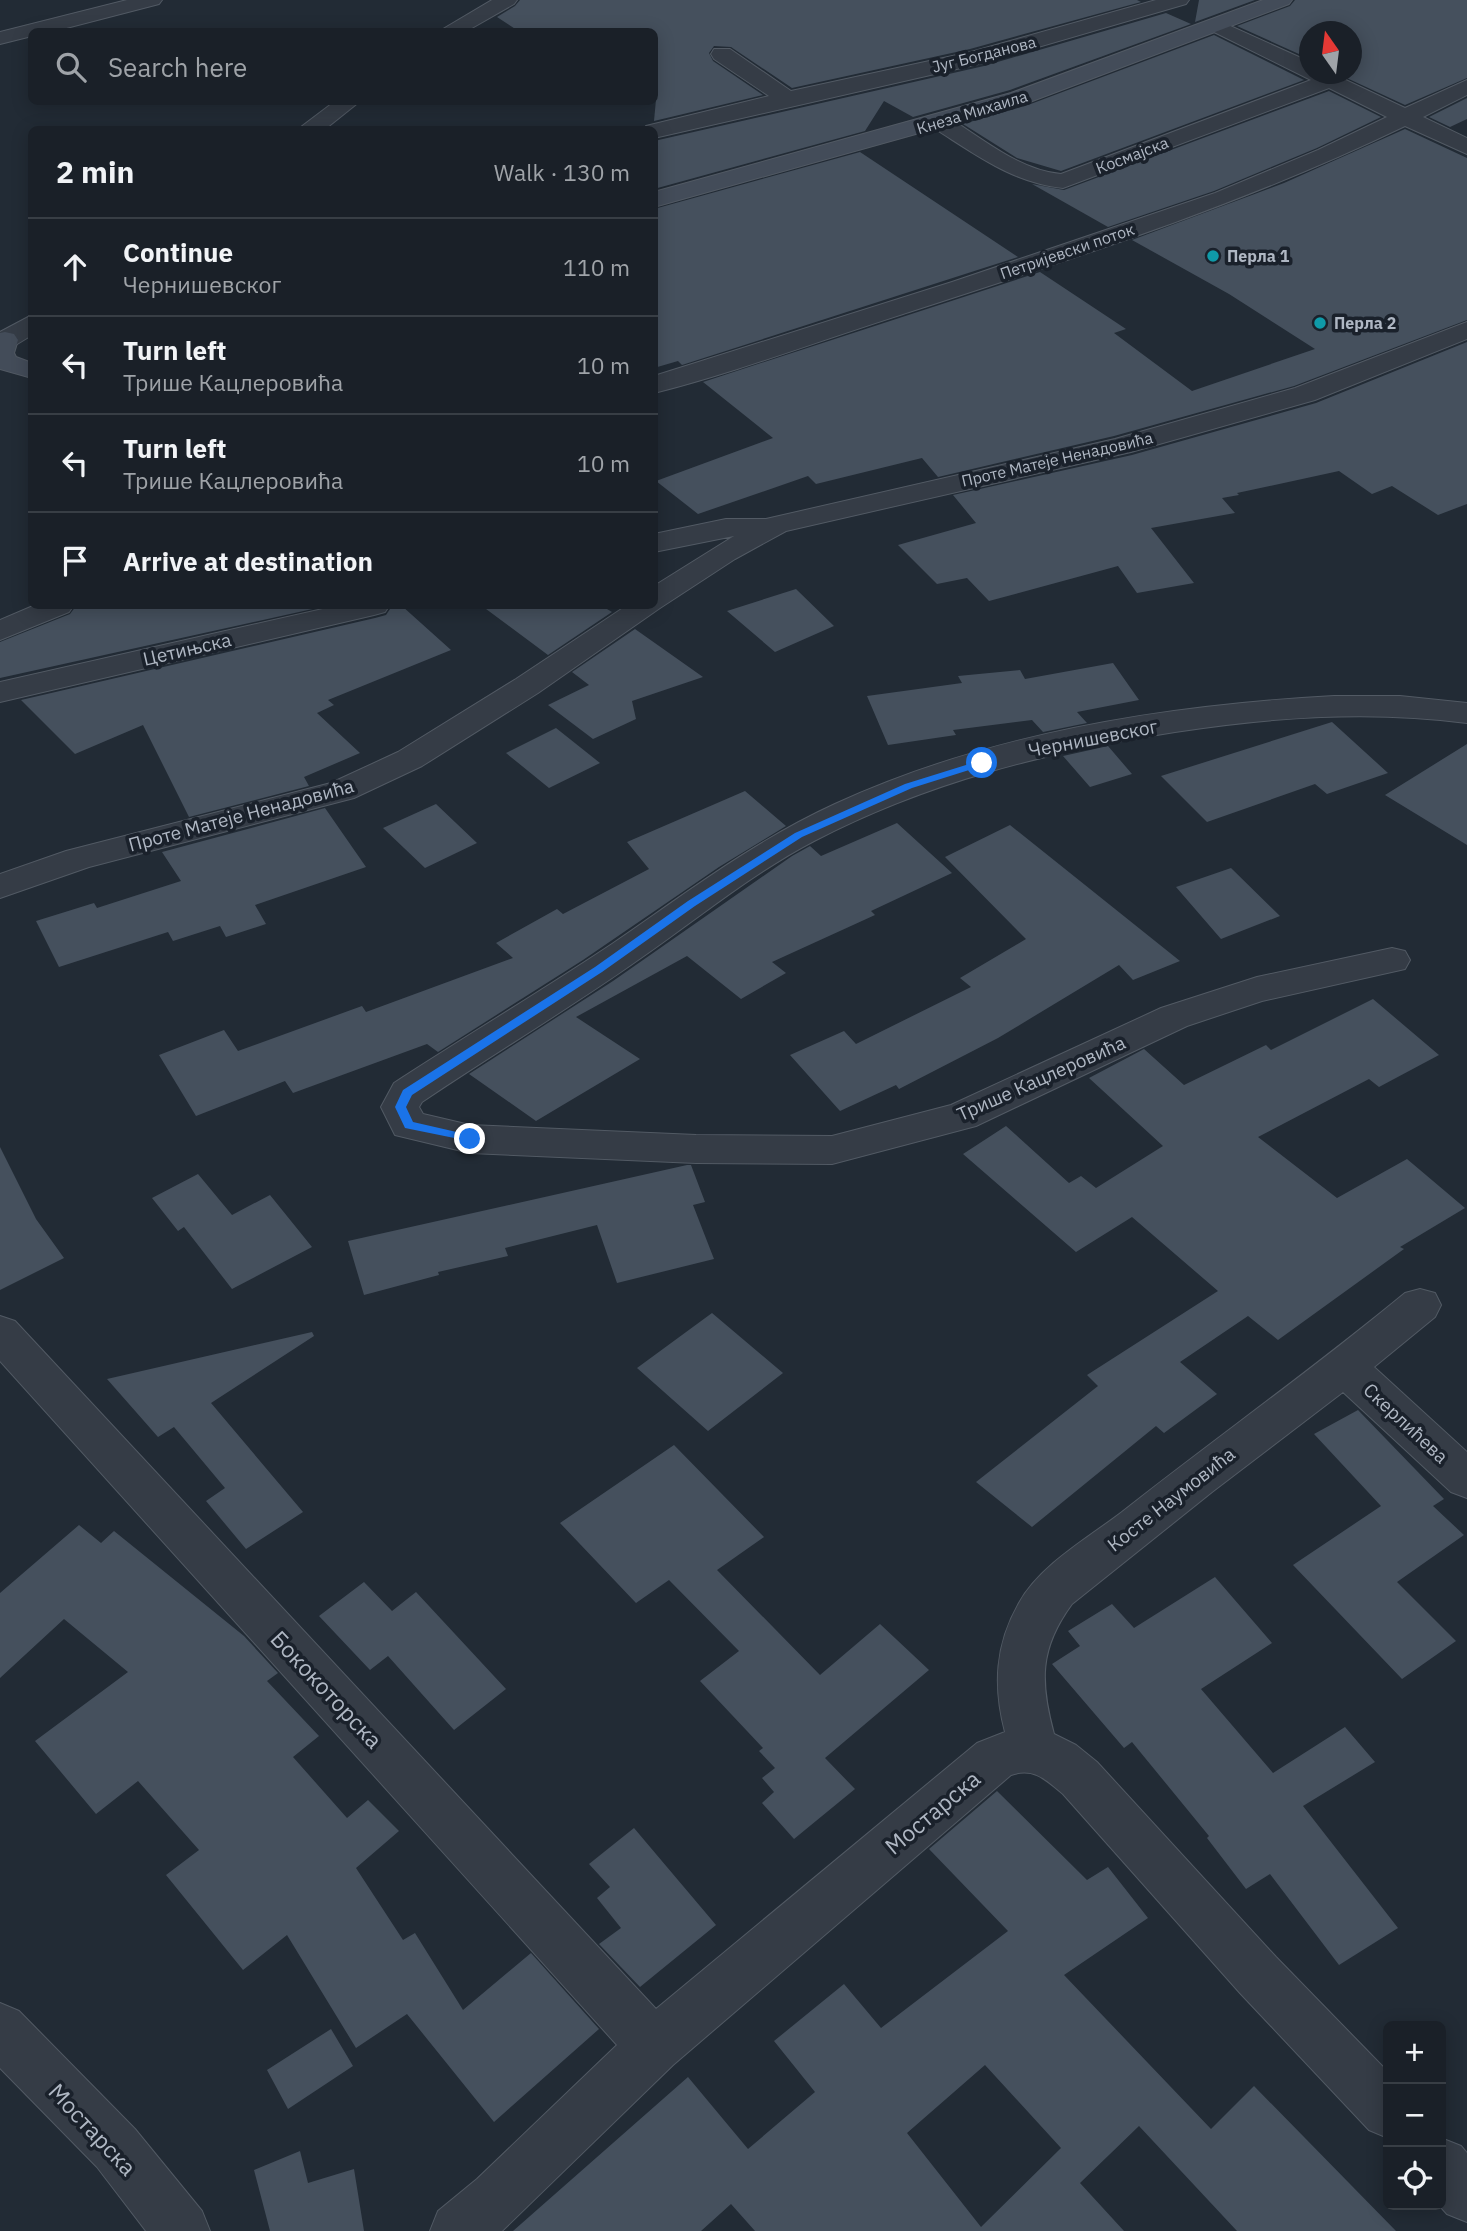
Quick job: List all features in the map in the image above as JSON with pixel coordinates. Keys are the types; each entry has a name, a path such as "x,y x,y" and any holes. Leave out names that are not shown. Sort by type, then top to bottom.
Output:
{"main road":[{"name":"Кнеза Михаила","path":"658,199 940,122 1042,90 1282,0"},
{"path":"2,342 1,353 5,362 28,371"},
{"path":"0,379 28,372"}],"street":[{"path":"455,28 507,0"},
{"name":"Југ Богданова","path":"658,130 975,58 1179,0"},
{"path":"37,28 137,1"},
{"path":"1217,26 1299,65"},
{"path":"0,38 28,30"},
{"path":"722,54 788,99"},
{"name":"Космајска","path":"940,122 1031,177 1063,181 1299,82"},
{"path":"1339,84 1467,146"},
{"name":"Петријевски поток","path":"658,384 961,287 1223,198 1313,161 1467,88"},
{"path":"314,126 344,105"},
{"path":"2,342 28,326"},
{"name":"Проте Матеје Ненадовића","path":"658,597 725,553 776,525 1121,446 1305,394 1467,330"},
{"path":"658,541 726,528 776,525"},
{"path":"0,631 51,609"},
{"name":"Цетињска","path":"0,692 361,609"},
{"name":"Проте Матеје Ненадовића","path":"0,886 78,859 342,791 410,759 527,686 642,609"},
{"name":"Чернишевског","path":"400,1107 407,1093 598,970 692,904 799,835 909,786 1067,740 1139,727 1287,707 1371,705 1467,713"},
{"name":"Трише Кацлеровића","path":"400,1107 409,1125 470,1139 696,1149 832,1150 961,1116 1174,1017 1256,990 1392,960"},
{"name":"Косте Наумовића","path":"1033,1748 1020,1698 1023,1651 1036,1616 1056,1590 1196,1479 1345,1367 1420,1305"},
{"name":"Бококоторска","path":"0,1333 654,2046"},
{"name":"Скерлићева","path":"1345,1367 1467,1479"},
{"path":"1033,1748 1061,1762 1080,1778 1258,1975 1383,2106"},
{"name":"Мостарска","path":"458,2231 498,2199 654,2046 994,1759 1013,1750 1033,1748"},
{"name":"Мостарска","path":"0,2031 116,2148 182,2231"},
{"path":"1446,2171 1467,2194"}],"building":[{"path":"520,0 1141,2 970,49 792,88 731,47 714,46 709,53 713,61 763,95 654,121 655,105 658,105 658,28 514,28 497,17"},
{"path":"1199,0 1255,0 1195,22"},
{"path":"1295,0 1467,0 1467,78 1405,105 1360,84 1362,84 1362,21 1299,21 1299,54 1237,26 1290,6"},
{"path":"1166,13 1191,24 1010,90 913,117 884,101 865,131 658,188 658,140 984,66"},
{"path":"1214,35 1299,78 1299,82 1061,171 1017,158 963,124 1028,105"},
{"path":"1329,91 1381,117 1317,148 1214,191 1108,227 1032,184 1064,190"},
{"path":"1467,98 1467,119 1450,127 1429,117"},
{"path":"1405,129 1467,158 1467,320 1294,386 1114,436 938,477 922,458 816,484 808,476 698,514 658,483 658,480 773,438 703,382 1040,272 1126,329 1114,333 1192,391 1315,349 1229,294 1132,240 1284,183"},
{"path":"860,152 1018,257 682,365 678,361 658,367 658,208"},
{"path":"1467,342 1467,504 1438,515 1392,486 1372,494 1339,471 1237,493 1239,495 1222,498 1235,513 1151,528 1194,583 1137,593 1118,566 989,601 967,578 937,584 898,545 976,523 953,495 1132,455 1316,403"},
{"path":"796,589 834,626 775,652 727,611"},
{"path":"74,609 312,609 0,678 0,642 70,614"},
{"path":"390,609 405,609 451,650 328,700 334,705 317,713 360,753 304,777 309,786 189,817 143,725 75,754 21,700 375,618 386,615"},
{"path":"486,609 607,609 612,612 548,655"},
{"path":"635,629 703,677 632,701 636,719 593,739 548,705 589,685 572,672"},
{"path":"1113,663 1139,700 1077,712 1087,723 1043,732 1032,720 953,730 956,735 888,745 867,696 962,683 958,676 1020,670 1025,679"},
{"path":"1332,722 1388,773 1327,794 1315,784 1207,822 1161,776"},
{"path":"556,728 600,763 549,788 506,753"},
{"path":"1467,744 1467,845 1385,795"},
{"path":"1108,746 1132,774 1090,787 1063,756"},
{"path":"745,791 786,826 719,867 583,960 438,1052 427,1044 293,1093 285,1081 196,1116 159,1055 224,1030 238,1051 362,1006 366,1012 513,958 496,943 557,909 563,914 649,869 627,842"},
{"path":"436,804 477,843 425,868 383,828"},
{"path":"325,808 366,867 255,905 266,924 226,937 220,926 173,941 168,932 59,967 36,921 94,903 97,908 181,881 162,852"},
{"path":"897,823 952,873 871,911 875,915 772,962 786,973 741,999 687,956 576,1017 640,1059 536,1121 469,1074 613,981 792,856 810,846 821,856"},
{"path":"1010,825 1180,961 1133,980 1119,965 998,1038 899,1089 896,1085 840,1111 790,1055 844,1031 856,1044 971,987 960,978 1026,939 945,857"},
{"path":"1231,868 1280,916 1221,939 1176,887"},
{"path":"1373,999 1439,1055 1379,1087 1369,1079 1258,1137 1337,1198 1407,1159 1465,1208 1400,1247 1404,1249 1278,1340 1248,1316 1180,1362 1217,1394 1164,1433 1156,1426 1032,1527 976,1482 1098,1386 1087,1375 1218,1291 1132,1217 1076,1252 963,1154 1006,1126 1069,1183 1081,1176 1096,1188 1163,1146 1089,1078 1144,1049 1184,1085 1266,1045 1271,1050"},
{"path":"0,1147 36,1219 64,1258 0,1290"},
{"path":"691,1165 705,1202 693,1205 714,1259 617,1283 597,1225 505,1248 508,1256 438,1272 439,1275 364,1295 348,1241"},
{"path":"198,1174 232,1215 270,1195 312,1247 232,1289 184,1227 178,1231 152,1198"},
{"path":"712,1313 783,1373 708,1431 637,1368"},
{"path":"312,1332 314,1336 211,1403 303,1512 246,1549 206,1501 225,1488 174,1427 158,1437 107,1379"},
{"path":"1358,1410 1444,1499 1433,1506 1464,1535 1397,1582 1456,1641 1402,1679 1293,1565 1381,1506 1314,1434"},
{"path":"674,1445 764,1537 717,1570 820,1675 880,1624 929,1670 825,1758 855,1789 794,1839 762,1803 774,1792 762,1778 775,1768 759,1751 763,1748 700,1681 739,1651 669,1580 636,1603 560,1523"},
{"path":"79,1525 101,1543 114,1531 244,1636 278,1673 267,1681 319,1736 293,1757 347,1818 368,1800 399,1831 356,1868 403,1940 415,1933 463,2010 531,1953 599,2029 494,2122 407,2014 356,2048 287,1935 243,1970 166,1875 199,1850 138,1781 96,1814 35,1741 128,1672 64,1619 0,1678 0,1593"},
{"path":"1215,1577 1272,1643 1201,1689 1273,1773 1345,1727 1375,1762 1303,1806 1398,1928 1339,1965 1270,1874 1246,1889 1207,1838 1209,1836 1132,1742 1124,1748 1052,1664 1080,1646 1068,1631 1112,1604 1134,1628"},
{"path":"364,1582 392,1611 416,1592 506,1689 454,1730 388,1656 370,1670 319,1616"},
{"path":"997,1791 1087,1880 1108,1867 1148,1918 1064,1975 1211,2129 1254,2086 1396,2231 1237,2231 1139,2126 1080,2183 1124,2231 755,2231 731,2204 701,2231 513,2231 688,2077 748,2149 815,2092 774,2041 844,1984 881,2028 1008,1931 929,1849","holes":["985,2065 1061,2148 981,2227 907,2133"]},
{"path":"634,1828 716,1925 640,1987 599,1944 621,1928 597,1898 610,1887 589,1864"},
{"path":"331,2029 353,2066 288,2109 267,2070"},
{"path":"300,2151 308,2183 354,2169 364,2231 270,2231 254,2170"}],"place":[{"name":"Перла 1","path":"1213,256"},
{"name":"Перла 2","path":"1320,323"}],"route":[{"path":"470,1139 409,1125 400,1107 407,1093 598,970 692,904 799,835 909,786 982,763"}]}
